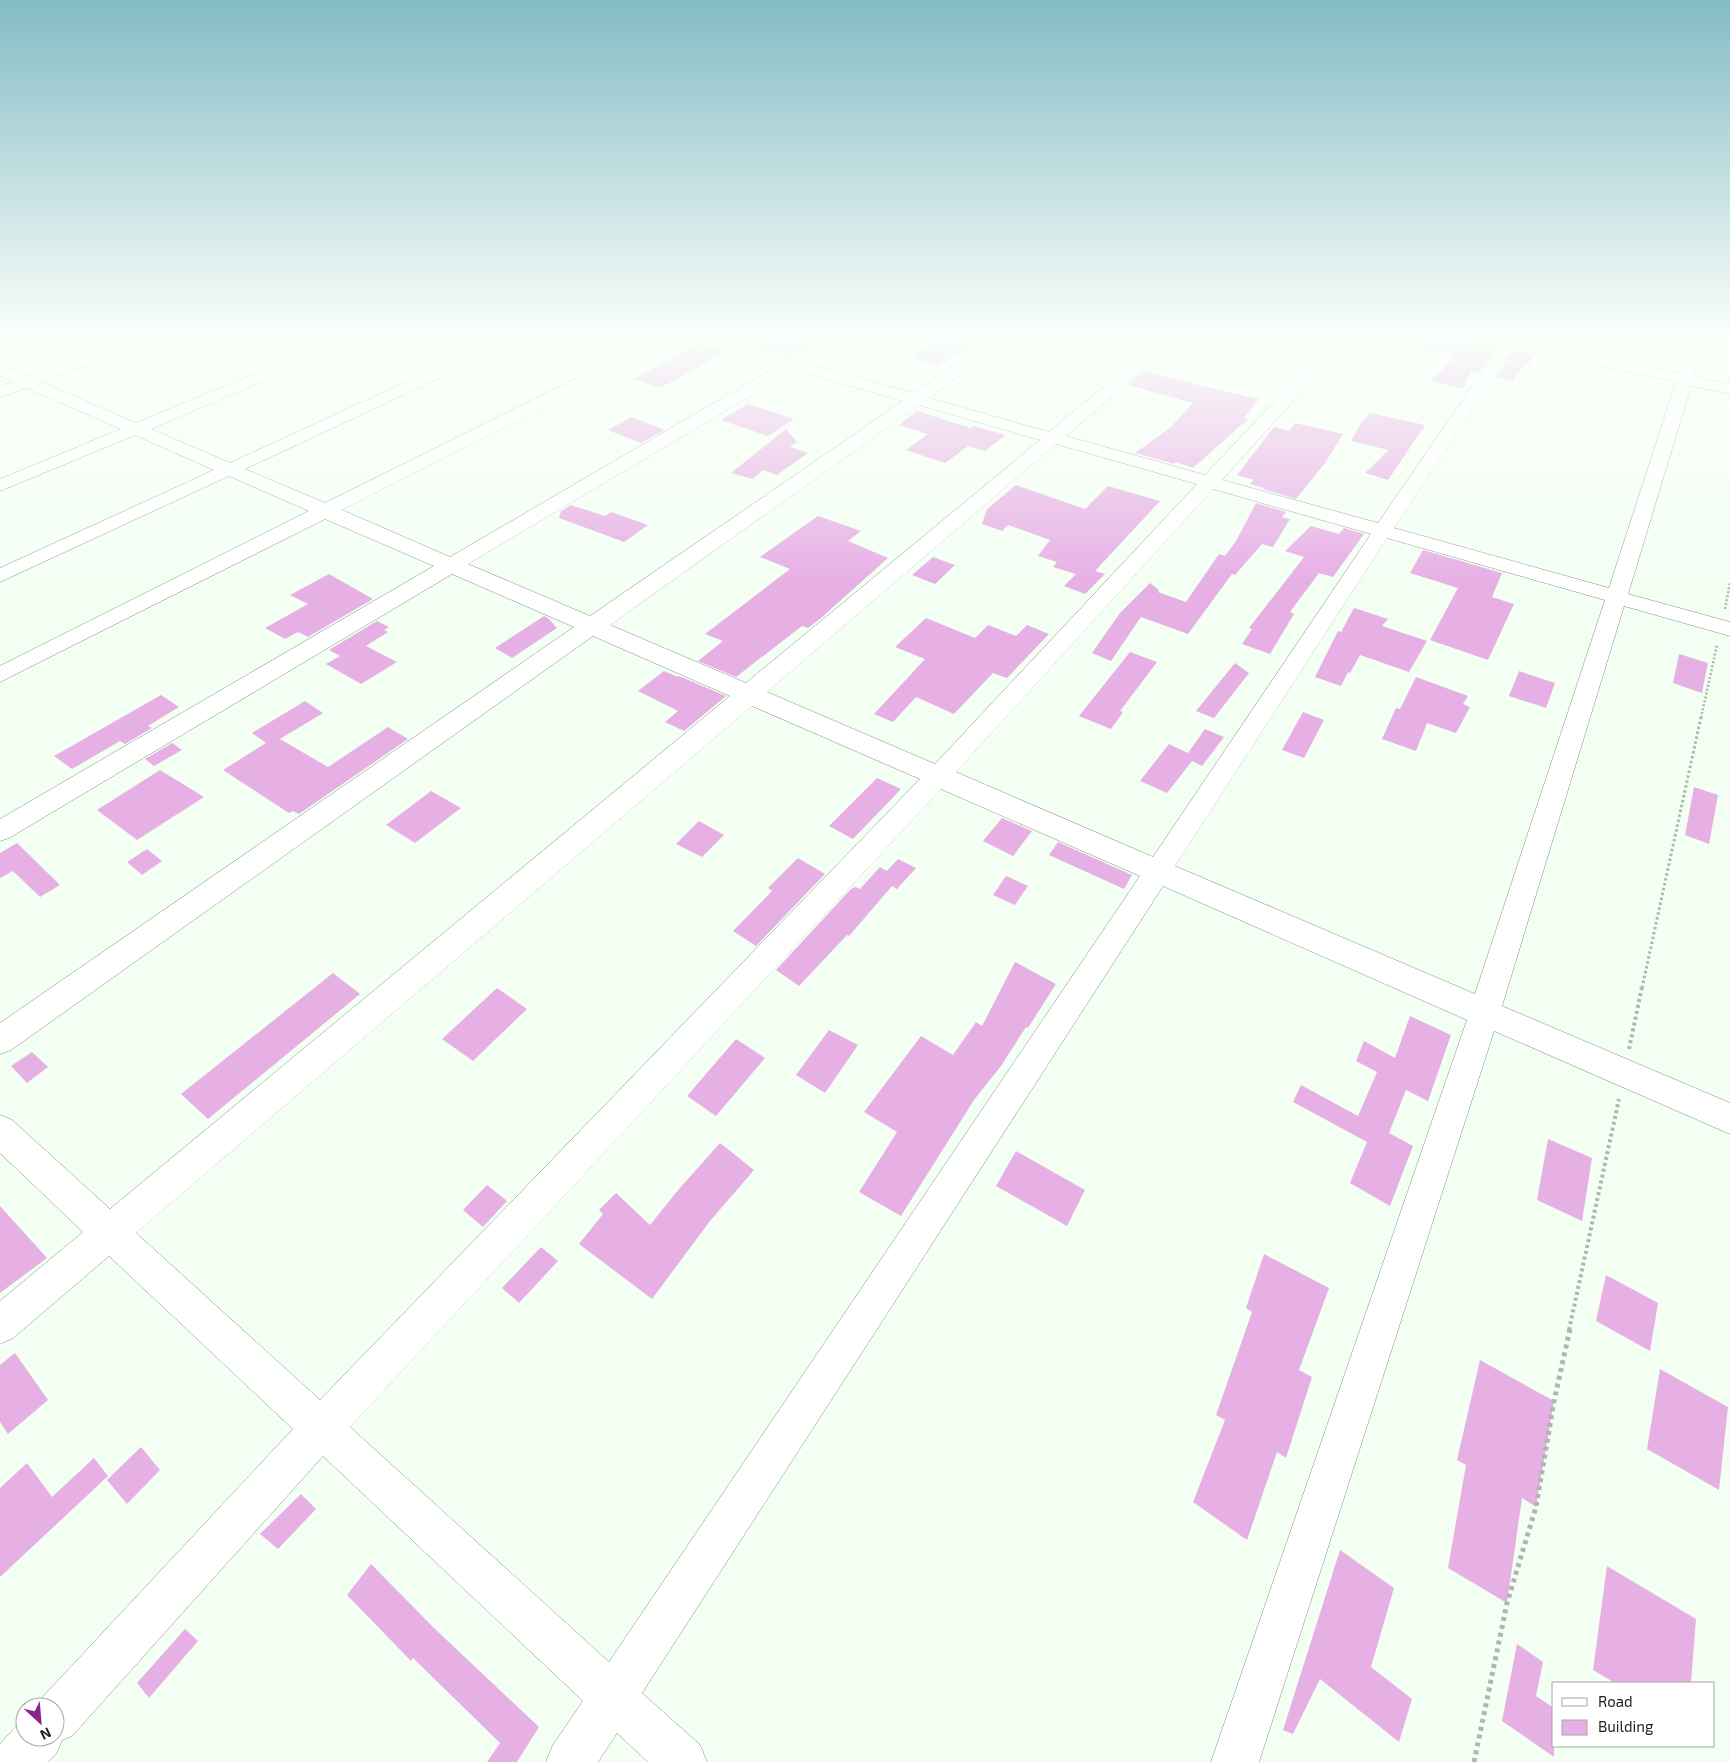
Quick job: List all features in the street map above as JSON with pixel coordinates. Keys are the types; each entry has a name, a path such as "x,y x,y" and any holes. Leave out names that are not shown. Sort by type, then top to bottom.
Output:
{"street":[{"path":"109,417 1730,1119"},
{"path":"0,486 164,417"},
{"path":"0,576 343,417"},
{"path":"0,675 511,417"},
{"path":"0,831 704,417"},
{"path":"0,1040 592,628 891,417"},
{"path":"978,417 1726,628"},
{"path":"0,1325 111,1234 747,694 1078,417"},
{"path":"65,1708 321,1428 939,775 1269,417"},
{"path":"570,1762 1382,530 1459,417"},
{"path":"1235,1762 1485,1012 1673,417"},
{"path":"0,1132 684,1762"},
{"path":"16,1762 30,1747"}],"path":[{"path":"1474,1762 1507,1603 1536,1507 1554,1401 1624,1073 1726,628 1730,583"}],"building":[{"path":"633,417 664,430 641,443 608,430"},
{"path":"726,417 789,417 794,419 768,436 721,420"},
{"path":"909,417 937,417 971,428 974,426 1006,435 985,451 968,446 945,463 906,450 928,434 899,425"},
{"path":"1180,417 1245,417 1248,419 1193,468 1176,462 1174,464 1135,453 1171,427"},
{"path":"1366,417 1389,417 1425,425 1388,480 1365,473 1389,450 1351,441"},
{"path":"1295,423 1343,434 1325,463 1296,499 1250,484 1254,480 1237,475 1274,427 1289,431"},
{"path":"786,429 797,442 790,447 808,453 777,475 763,470 753,479 731,473"},
{"path":"1016,485 1085,509 1108,486 1160,501 1095,571 1105,574 1085,594 1064,586 1076,574 1053,567 1057,562 1038,556 1050,540 1008,525 1002,531 982,524 987,509"},
{"path":"1256,503 1286,512 1282,517 1290,519 1273,547 1262,544 1235,575 1232,574 1188,634 1141,617 1111,661 1092,653 1120,613 1150,583 1159,590 1158,592 1186,602 1219,554 1225,556 1236,541"},
{"path":"571,505 605,516 611,512 648,525 624,542 559,518 561,511"},
{"path":"818,516 861,531 848,541 888,558 821,618 808,628 802,626 736,677 698,661 723,641 705,634 790,569 760,557"},
{"path":"1311,526 1339,534 1344,528 1364,534 1333,577 1319,573 1290,612 1294,614 1270,654 1242,644 1252,629 1249,628 1304,557 1285,551"},
{"path":"1423,550 1502,573 1492,597 1514,604 1488,660 1430,640 1458,588 1410,573"},
{"path":"933,557 955,565 935,584 912,575"},
{"path":"329,574 373,599 308,637 298,632 285,639 265,628 308,604 290,595"},
{"path":"1354,608 1388,619 1382,626 1427,641 1409,672 1360,655 1341,686 1315,677 1338,631 1341,632"},
{"path":"544,616 557,628 512,658 495,648"},
{"path":"926,618 975,638 988,625 1016,636 1027,625 1049,634 1007,678 993,673 954,714 916,697 893,722 874,714 925,659 895,647"},
{"path":"377,621 389,627 384,630 388,632 366,646 397,662 361,684 326,664 340,656 329,650"},
{"path":"1130,652 1157,662 1120,711 1123,712 1111,729 1079,716"},
{"path":"1679,654 1708,663 1702,693 1673,683"},
{"path":"1235,663 1249,673 1214,718 1196,711"},
{"path":"664,671 726,696 684,731 665,722 678,711 638,691"},
{"path":"1519,671 1555,683 1546,708 1509,696"},
{"path":"1416,677 1468,696 1463,704 1470,707 1456,733 1427,723 1416,751 1382,739 1396,708 1400,709"},
{"path":"161,695 179,707 148,726 152,728 125,744 120,741 72,769 54,756"},
{"path":"305,701 323,713 280,739 328,767 388,727 408,739 299,814 293,811 289,813 223,770 266,743 252,733"},
{"path":"1303,712 1324,720 1304,758 1282,750"},
{"path":"1205,729 1224,737 1202,766 1192,761 1167,793 1140,781 1169,744 1188,753"},
{"path":"172,743 182,750 154,766 145,759"},
{"path":"160,770 204,797 137,840 97,810"},
{"path":"877,778 901,789 853,839 829,826"},
{"path":"1694,787 1718,795 1709,844 1685,835"},
{"path":"431,791 461,808 415,843 386,825"},
{"path":"1002,818 1032,831 1013,856 983,841"},
{"path":"699,821 724,835 702,857 676,844"},
{"path":"1058,842 1132,875 1124,889 1049,855"},
{"path":"17,843 60,885 40,897 13,871 0,878 0,853"},
{"path":"147,849 162,861 142,875 127,862"},
{"path":"798,858 825,874 756,946 733,931 772,891 768,888"},
{"path":"898,859 916,868 897,889 892,886 849,936 847,935 799,986 776,970 851,889 855,887 860,889 880,867 887,871"},
{"path":"1006,876 1028,886 1015,905 993,895"},
{"path":"1015,962 1056,984 1028,1028 1026,1027 1001,1066 974,1100 901,1216 859,1192 897,1132 864,1112 921,1036 953,1055 976,1022 982,1026"},
{"path":"333,973 360,994 208,1119 181,1094"},
{"path":"497,988 527,1009 473,1061 442,1039"},
{"path":"1410,1016 1451,1035 1428,1101 1406,1090 1389,1133 1413,1146 1390,1206 1350,1183 1367,1142 1293,1102 1301,1085 1358,1116 1377,1072 1356,1061 1364,1041 1395,1058"},
{"path":"829,1030 858,1045 825,1093 796,1075"},
{"path":"736,1039 765,1058 716,1116 687,1096"},
{"path":"32,1052 48,1067 27,1083 11,1066"},
{"path":"1548,1139 1592,1158 1582,1221 1537,1200"},
{"path":"720,1143 754,1170 710,1221 652,1299 579,1244 603,1214 599,1210 616,1193 650,1225"},
{"path":"1016,1151 1085,1190 1067,1226 996,1186"},
{"path":"487,1185 507,1201 483,1227 463,1210"},
{"path":"0,1206 47,1258 0,1293"},
{"path":"541,1247 558,1261 519,1303 502,1288"},
{"path":"1264,1254 1329,1288 1299,1370 1312,1377 1286,1458 1277,1452 1247,1540 1193,1502 1225,1420 1216,1415 1252,1312 1246,1308"},
{"path":"1606,1275 1658,1303 1650,1351 1596,1321"},
{"path":"15,1353 48,1400 8,1434 0,1422 0,1365"},
{"path":"1480,1360 1554,1401 1536,1507 1522,1498 1507,1603 1448,1568 1466,1465 1457,1460"},
{"path":"1660,1369 1728,1407 1719,1490 1647,1449"},
{"path":"141,1447 160,1470 127,1504 107,1480"},
{"path":"94,1458 108,1476 0,1577 0,1488 27,1463 52,1497"},
{"path":"301,1494 316,1509 278,1549 260,1534"},
{"path":"1340,1550 1394,1588 1371,1667 1412,1699 1399,1742 1320,1679 1293,1734 1283,1730"},
{"path":"371,1564 434,1628 539,1727 517,1762 487,1762 500,1743 413,1658 411,1661 347,1595"},
{"path":"1607,1566 1696,1619 1691,1682 1613,1682 1593,1670"},
{"path":"185,1629 198,1641 149,1698 137,1683"},
{"path":"1517,1644 1543,1662 1536,1696 1552,1707 1552,1747 1554,1747 1554,1757 1502,1721"}]}
